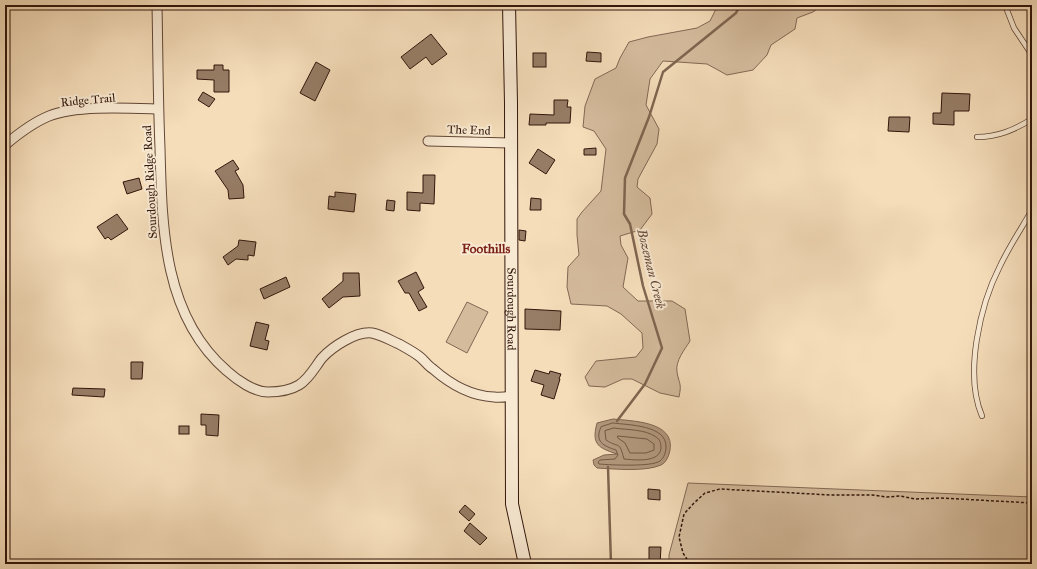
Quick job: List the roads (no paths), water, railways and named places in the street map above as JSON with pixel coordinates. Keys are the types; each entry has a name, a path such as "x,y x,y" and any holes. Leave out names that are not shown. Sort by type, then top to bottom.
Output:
{"street":[{"name":"Sourdough Ridge Road","path":"157,5 158,109 162,214 166,250 174,286 180,303 196,335 214,359 232,376 248,385 265,392 282,392 300,385 323,357 337,345 354,336 371,333 388,338 404,347 420,357 433,370 463,390 494,397 512,396"},
{"name":"Sourdough Road","path":"509,5 511,103 512,504 525,564"},
{"name":"Ridge Trail","path":"5,145 33,124 50,116 85,110 158,109"},
{"name":"The End","path":"428,141 510,143"}],"lane":[{"path":"1005,5 1014,28 1032,55"},
{"path":"977,137 990,137 1005,133 1032,119"},
{"path":"982,416 976,396 974,371 977,337 985,302 999,267 1032,210"}],"water":[{"path":"613,419 650,424 666,433 670,440 670,450 665,462 661,465 647,469 630,470 597,468 594,465 593,460 604,455 617,454 601,447 596,441 595,436 597,423"}],"waterway":[{"name":"Bozeman Creek","path":"617,421 645,384 662,348 643,286 630,224 624,214 625,178 649,117 663,72 736,13 740,5"},
{"name":"Bozeman Creek","path":"608,467 611,564"}],"district":[{"name":"Foothills","path":"486,249"}]}
